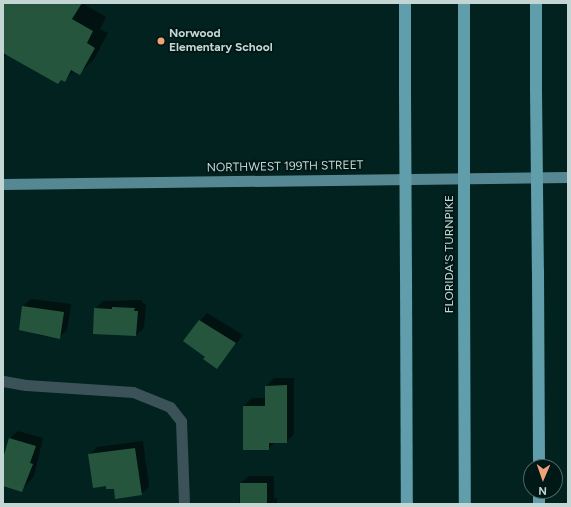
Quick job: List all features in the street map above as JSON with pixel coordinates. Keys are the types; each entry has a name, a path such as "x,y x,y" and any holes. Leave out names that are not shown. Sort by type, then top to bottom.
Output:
{"highway":[{"path":"405,3 407,504"},
{"name":"FLORIDA'S TURNPIKE","path":"464,3 465,504"},
{"path":"536,3 539,459"}],"main road":[{"name":"NORTHWEST 199TH STREET","path":"3,184 568,177"}],"street":[{"path":"3,382 26,385 133,392 170,407 181,421 184,504"}],"building":[{"path":"3,3 82,3 72,19 93,31 87,43 95,48 80,75 71,70 65,82 61,80 58,84 3,53"},
{"path":"22,306 64,312 60,339 19,330"},
{"path":"112,307 135,308 134,311 138,311 136,336 93,334 94,308 112,309"},
{"path":"199,320 236,343 217,369 203,359 205,357 183,341"},
{"path":"287,385 287,443 269,443 269,450 243,450 243,406 265,406 265,386"},
{"path":"9,438 36,446 30,463 33,464 22,492 3,486 3,458"},
{"path":"135,448 142,495 115,499 114,489 106,489 106,486 93,488 88,454"},
{"path":"240,483 267,483 267,504 240,504"}],"place":[{"name":"Norwood Elementary School","path":"161,41"}]}
